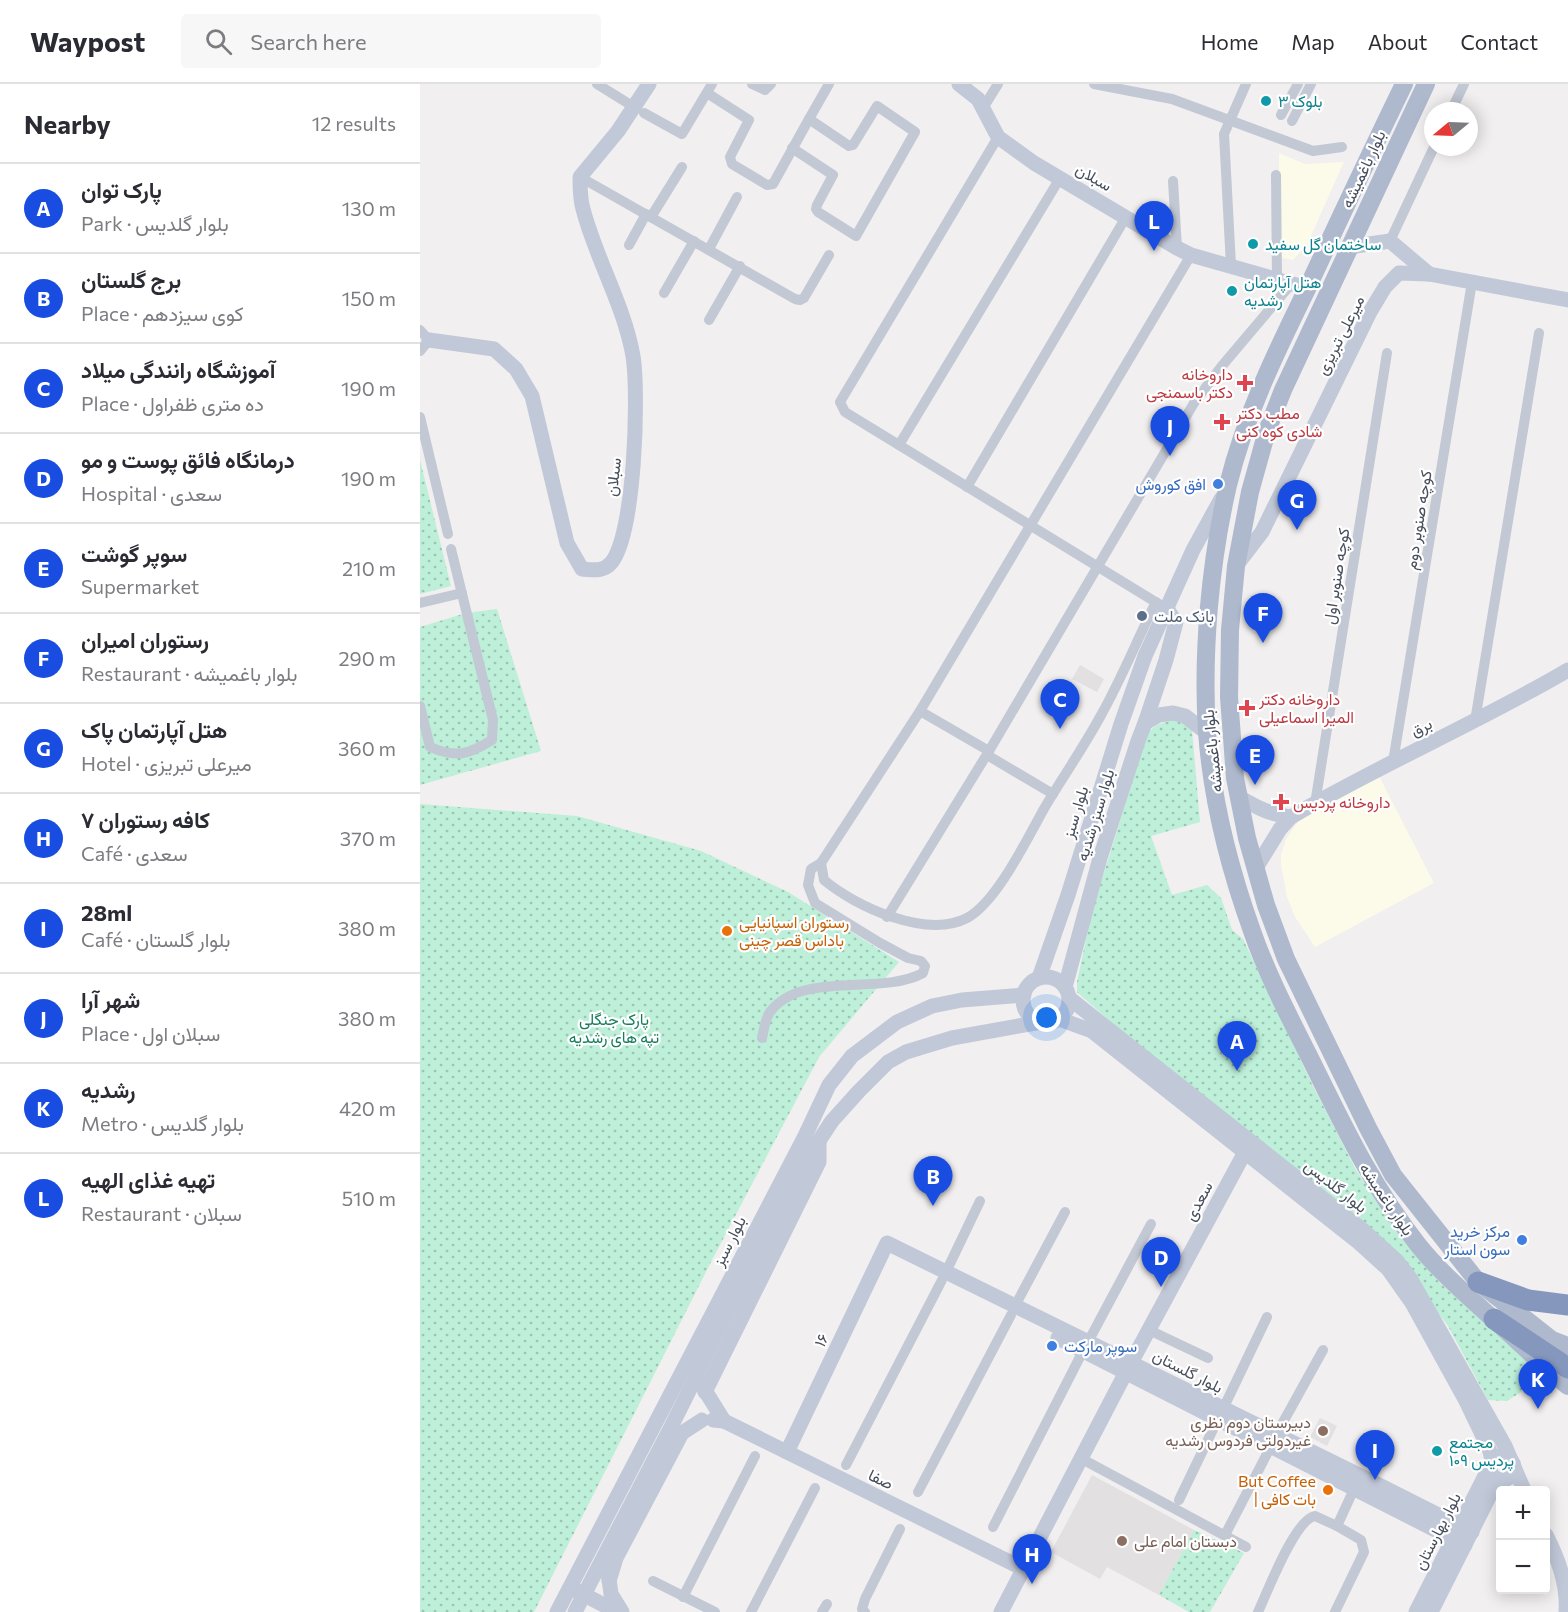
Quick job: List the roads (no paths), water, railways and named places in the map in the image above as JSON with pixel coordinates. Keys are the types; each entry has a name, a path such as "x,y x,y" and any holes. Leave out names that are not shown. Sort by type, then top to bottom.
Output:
{"highway":[{"path":"1478,1282 1528,1300 1568,1305"},
{"path":"1494,1319 1568,1368"}],"main road":[{"name":"بلوار باغمیشه","path":"1404,84 1292,283 1268,370 1252,408 1228,485 1209,609 1206,681 1207,733 1223,835 1237,888 1269,975 1373,1182 1422,1250 1536,1360 1568,1386"},
{"name":"بلوار باغمیشه","path":"1426,84 1283,390 1250,492 1236,566 1230,630 1228,697 1235,778 1247,838 1266,905 1286,959 1372,1137 1393,1175 1478,1282 1568,1351"}],"street":[{"path":"597,84 682,134 710,89 749,120 730,157 732,165 770,185 829,84"},
{"path":"649,84 639,110 618,131 580,177 800,300 829,255"},
{"path":"752,84 765,90 771,84"},
{"name":"سبلان","path":"959,84 978,99 998,138 1034,163 1191,255 1292,283"},
{"path":"983,108 998,84"},
{"path":"1094,84 1172,99 1229,118 1313,151 1342,147"},
{"path":"1231,266 1224,134 1229,118 1246,84"},
{"path":"1281,115 1298,84"},
{"path":"1292,121 1311,84"},
{"path":"1455,102 1464,84"},
{"path":"792,148 833,175 817,205 818,212 856,236 915,132 877,106 851,147 809,119"},
{"path":"821,863 824,880 832,887 887,917 916,924 942,926 968,918 990,898 1100,717 1162,606 841,408 840,402 998,138"},
{"path":"1390,241 1430,156"},
{"path":"629,245 682,167"},
{"path":"887,917 988,753 1194,403 1292,283 1276,175"},
{"name":"سبلان","path":"423,340 494,349 516,369 532,396 567,543 582,569 599,571 610,565 619,551 628,506 635,445 633,357 624,322 582,207 580,177"},
{"path":"900,445 1060,178"},
{"path":"1173,181 1177,248"},
{"path":"709,249 736,197"},
{"path":"967,487 1126,217"},
{"path":"664,293 694,241"},
{"path":"1349,247 1390,241 1429,274"},
{"path":"762,1038 769,1014 784,998 821,987 887,982 923,973 925,966 921,961 908,958 880,943 814,903 808,885 811,869 821,863 920,711 1191,255"},
{"path":"709,320 740,266"},
{"name":"میرعلی تبریزی","path":"1236,566 1262,532 1370,312 1385,287 1399,273 1429,274 1568,300"},
{"name":"کوچه صنوبر دوم","path":"1393,762 1472,282"},
{"path":"1475,721 1539,333"},
{"name":"کوچه صنوبر اول","path":"1315,804 1387,353"},
{"path":"420,417 448,534"},
{"name":"بلوار سبز","path":"1039,978 1068,895 1121,724 1162,606 1228,485"},
{"path":"420,706 430,747 447,754 460,754 478,749 492,740 493,720 451,549"},
{"path":"420,603 462,593"},
{"name":"بلوار سبز رشدیه","path":"1067,993 1100,858 1146,723 1176,622 1162,606"},
{"name":"برق","path":"1291,817 1568,670"},
{"path":"920,711 1053,794"},
{"path":"1100,717 1112,711 1116,713 1121,724"},
{"path":"1146,723 1159,715 1173,713 1185,716 1207,733"},
{"path":"1239,797 1261,810 1277,816 1291,817"},
{"path":"1256,868 1280,829 1291,817"},
{"path":"1039,978 1057,979 1067,993 1066,1010 1059,1019 1053,1022 1041,1022 1031,1017 1024,1007 1024,995 1029,984 1039,978"},
{"name":"بلوار گلدیس","path":"1067,993 1388,1269 1412,1303 1466,1401 1490,1451 1494,1469"},
{"name":"بلوار سبز","path":"563,1600 805,1136 829,1085 852,1056 897,1022 932,1006 962,1000 1024,995"},
{"name":"بلوار گلدیس","path":"1059,1019 1092,1031 1365,1231 1397,1261 1422,1296 1505,1446 1522,1486"},
{"name":"بلوار سبز","path":"580,1607 797,1174 832,1120 858,1090 888,1062 906,1052 952,1038 1041,1022"},
{"path":"705,1392 819,1162 819,1141"},
{"name":"سعدی","path":"1001,1612 1129,1367 1248,1147"},
{"path":"846,1465 944,1276 980,1200"},
{"path":"918,1492 1065,1212"},
{"path":"993,1527 1151,1224"},
{"name":"بلوار گلستان","path":"886,1247 1462,1536"},
{"name":"۱۶","path":"787,1452 886,1247"},
{"path":"1179,1500 1267,1317"},
{"path":"1149,1330 1208,1358"},
{"path":"1225,1535 1323,1350"},
{"path":"698,1373 705,1392 723,1420"},
{"path":"609,1581 616,1558 682,1432 702,1420"},
{"path":"670,1429 681,1422 723,1420"},
{"name":"صفا","path":"723,1420 1024,1569"},
{"path":"683,1597 755,1456"},
{"path":"1494,1469 1500,1456 1506,1457 1512,1464"},
{"path":"1082,1459 1246,1547"},
{"name":"بلوار بهارستان","path":"1416,1612 1462,1536 1479,1517 1494,1469"},
{"name":"بلوار بهارستان","path":"1431,1612 1462,1536 1494,1469"},
{"path":"1337,1526 1357,1483"},
{"path":"751,1612 815,1488"},
{"path":"1479,1517 1496,1509"},
{"path":"1258,1612 1292,1539 1305,1520 1315,1516 1361,1540 1364,1552 1335,1612"},
{"path":"865,1612 862,1609 865,1599 900,1529"},
{"path":"1548,1540 1558,1558 1567,1586 1566,1612"},
{"path":"605,1554 611,1594 622,1612"},
{"path":"653,1581 711,1611"},
{"path":"563,1600 580,1607 616,1612"}],"place":[{"name":"بلوک ۳","path":"1266,101"},
{"name":"ساختمان گل سفید","path":"1253,244"},
{"name":"تهیه غذای الهیه","path":"1154,251"},
{"name":"هتل آپارتمان رشدیه","path":"1232,291"},
{"name":"داروخانه دکتر باسمنجی","path":"1245,383"},
{"name":"مطب دکتر شادی کوه کنی","path":"1222,422"},
{"name":"شهر آرا","path":"1170,456"},
{"name":"افق کوروش","path":"1218,484"},
{"name":"هتل آپارتمان پاک","path":"1297,530"},
{"name":"بانک ملت","path":"1142,616"},
{"name":"رستوران امیران","path":"1263,643"},
{"name":"داروخانه دکتر المیرا اسماعیلی","path":"1247,708"},
{"name":"آموزشگاه رانندگی میلاد","path":"1060,729"},
{"name":"سوپر گوشت","path":"1255,785"},
{"name":"داروخانه پردیس","path":"1281,802"},
{"name":"رستوران اسپانیایی باداس قصر چینی","path":"727,931"},
{"name":"پارک توان","path":"1237,1071"},
{"name":"برج گلستان","path":"933,1206"},
{"name":"مرکز خرید سون استار","path":"1522,1240"},
{"name":"درمانگاه فائق پوست و مو","path":"1161,1287"},
{"name":"سوپر مارکت","path":"1052,1346"},
{"name":"رشدیه","path":"1538,1409"},
{"name":"دبیرستان دوم نظری غیردولتی فردوس رشدیه","path":"1323,1431"},
{"name":"مجتمع پردیس ۱۰۹","path":"1437,1451"},
{"name":"28ml","path":"1375,1480"},
{"name":"But Coffee | بات کافی","path":"1328,1490"},
{"name":"دبستان امام علی","path":"1122,1541"},
{"name":"کافه رستوران ۷","path":"1032,1584"}],"park label":[{"name":"پارک جنگلی تپه های رشدیه","path":"614,1028"}]}
